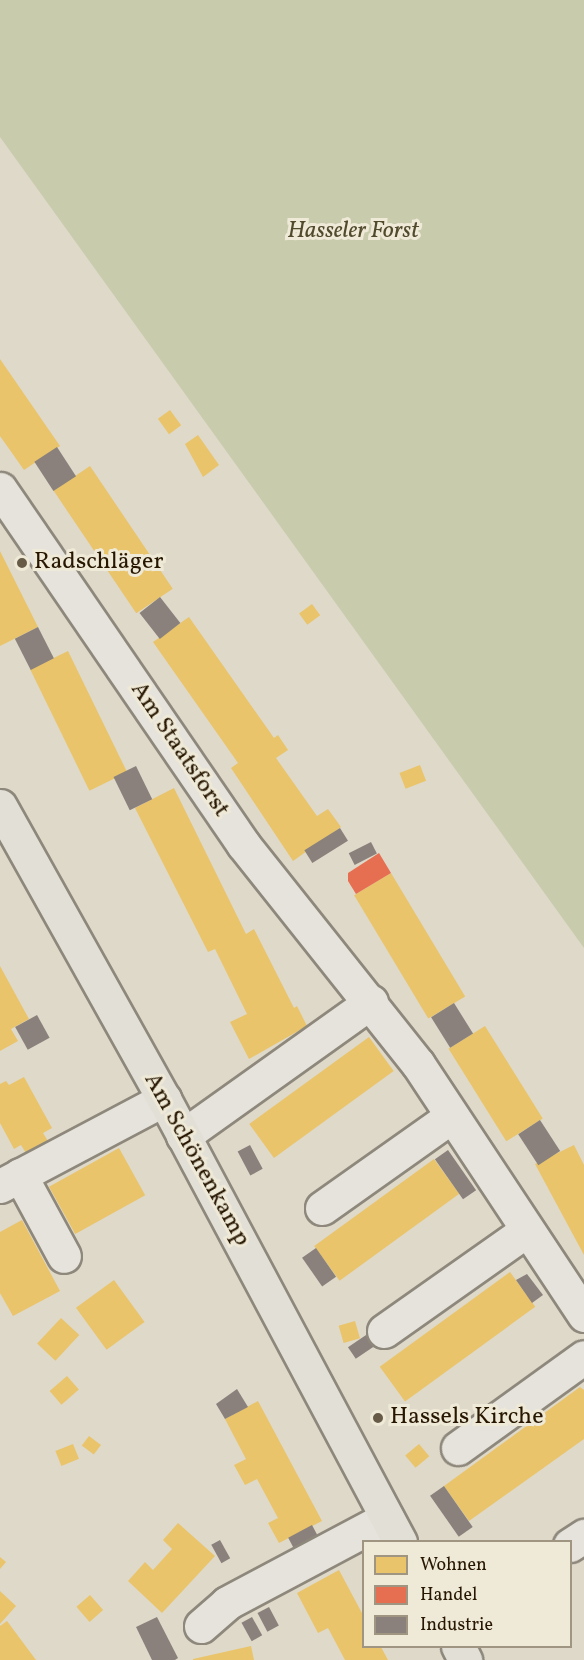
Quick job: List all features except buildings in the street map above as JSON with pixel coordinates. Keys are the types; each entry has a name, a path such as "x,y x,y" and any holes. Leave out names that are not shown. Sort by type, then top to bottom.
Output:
{"main road":[{"name":"Am Schönenkamp","path":"0,806 164,1099 394,1530"}],"street":[{"name":"Am Staatsforst","path":"0,489 243,844 371,1002 418,1064 584,1315"},
{"path":"183,1136 371,1002"},
{"path":"64,1256 10,1181 164,1099"},
{"path":"322,1208 452,1116"},
{"path":"384,1331 527,1230"},
{"path":"458,1448 584,1357"},
{"name":"Am Schönenkamp","path":"371,1540 394,1530"},
{"name":"Am Schönenkamp","path":"201,1626 227,1603 362,1544"}],"green space":[{"name":"Hasseler Forst","path":"0,0 584,0 584,948 0,137"}],"place":[{"name":"Radschläger","path":"22,563"},
{"name":"Hassels Kirche","path":"378,1418"}]}
